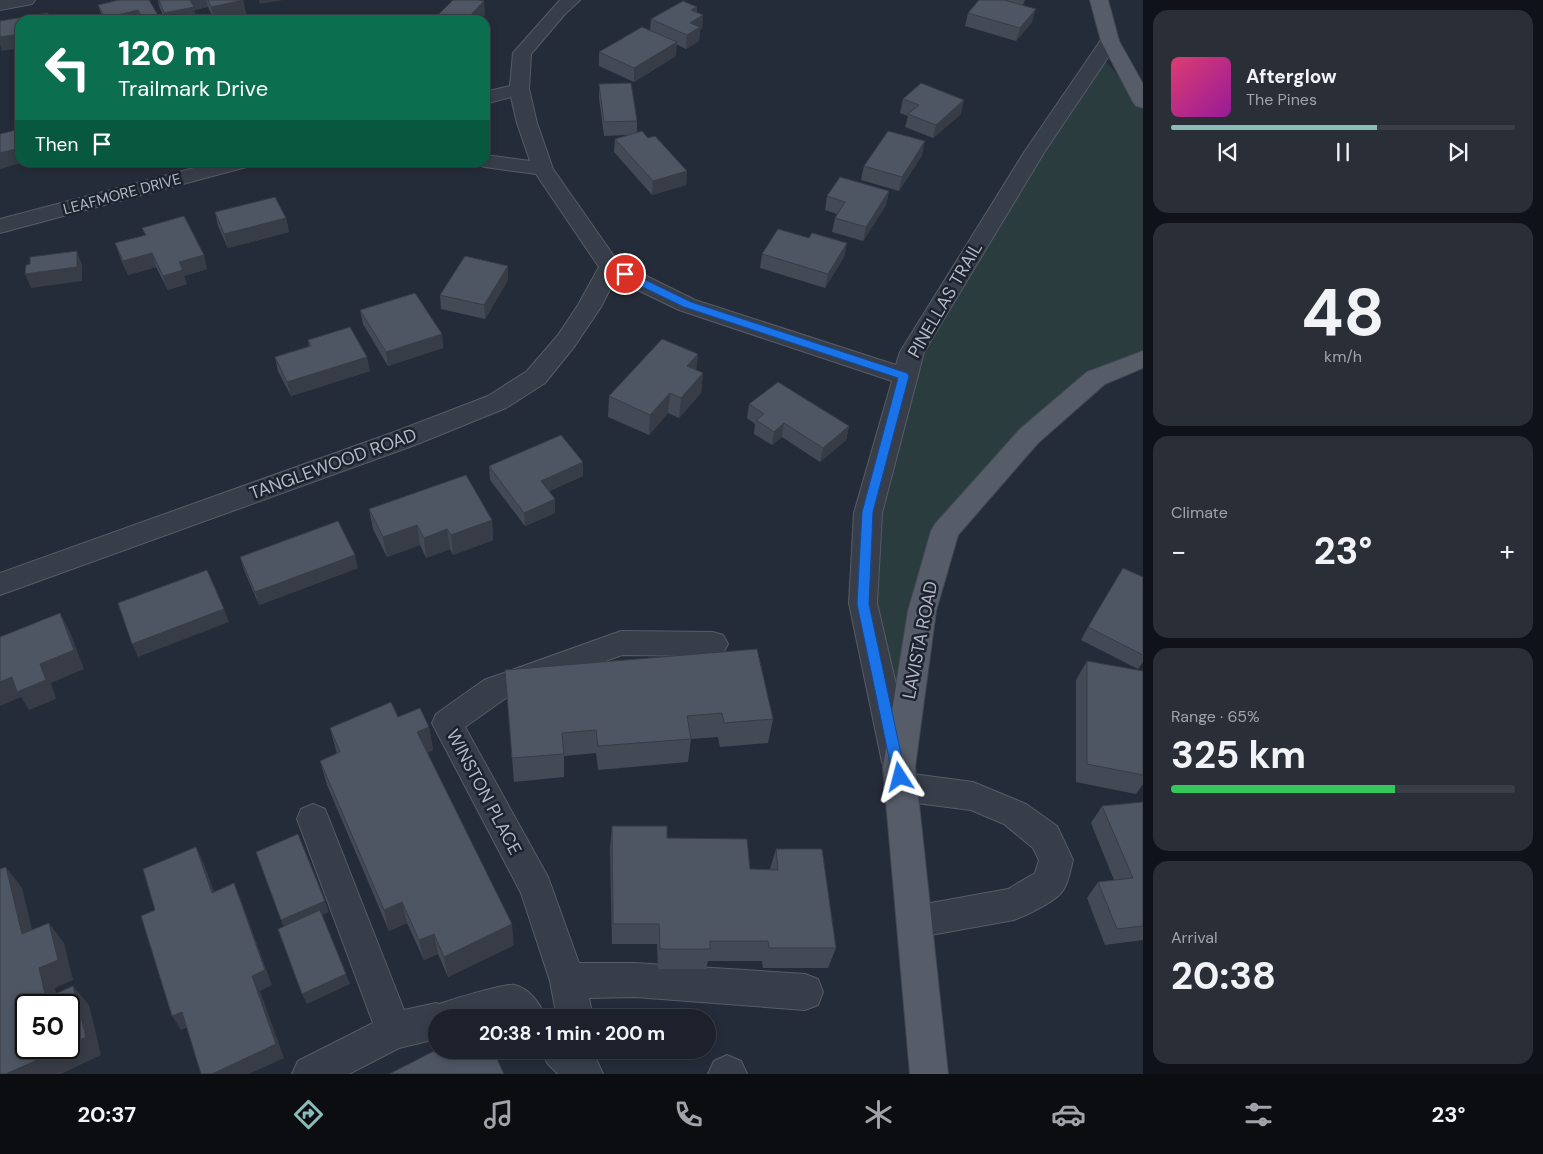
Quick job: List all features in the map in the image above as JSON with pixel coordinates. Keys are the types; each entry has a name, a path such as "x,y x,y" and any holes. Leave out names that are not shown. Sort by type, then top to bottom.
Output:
{"main road":[{"path":"1099,0 1110,42 1143,102"},
{"name":"LAVISTA ROAD","path":"929,1074 900,777 922,611 945,531 1029,436 1051,416 1096,378 1143,359"}],"street":[{"path":"0,5 26,0"},
{"path":"571,0 559,10 522,53 519,89 527,123 543,169 610,267 687,304 904,376"},
{"name":"PINELLAS TRAIL","path":"900,777 863,604 868,512 904,376 912,352 1035,151 1110,42"},
{"path":"490,97 519,89"},
{"path":"490,162 543,169"},
{"name":"LEAFMORE DRIVE","path":"0,226 224,167"},
{"name":"TANGLEWOOD ROAD","path":"0,584 397,442 497,402 536,377 566,341 589,307 610,267"},
{"name":"WINSTON PLACE","path":"573,1009 568,981 536,888 447,723 495,689 621,643 713,644"},
{"path":"900,777 973,796 1015,814 1045,837 1056,860 1049,883 1014,904 914,922"},
{"path":"313,819 394,1031"},
{"path":"568,981 635,980 805,992"},
{"path":"485,1009 513,1002 520,1009"},
{"path":"311,1074 394,1031 428,1023"},
{"path":"569,1059 585,1074"},
{"path":"583,1059 585,1074"}],"shaded area":[{"path":"1105,61 1143,103 1143,359 1096,378 945,531 899,767 863,603 904,376 1035,151"}],"building":[{"path":"119,0 149,0 158,15 141,15 138,10 117,15 103,15 98,5"},
{"path":"159,0 190,0 194,7 164,13"},
{"path":"208,0 243,0 211,7"},
{"path":"453,0 484,1 471,15 438,15"},
{"path":"979,0 1004,0 1036,9 1020,28 968,13"},
{"path":"683,1 697,7 691,10 703,15 690,23 700,27 687,35 651,19"},
{"path":"15,18 15,35 0,37 0,21"},
{"path":"642,27 677,42 634,68 599,52"},
{"path":"631,83 637,121 604,122 599,84"},
{"path":"921,83 964,100 936,125 908,114 919,105 903,99"},
{"path":"15,130 15,149 0,153 0,134"},
{"path":"642,131 648,138 655,136 687,171 653,181 615,139"},
{"path":"888,131 925,141 902,177 864,166"},
{"path":"840,177 889,191 866,227 835,218 845,202 827,196"},
{"path":"275,197 286,218 224,234 215,212"},
{"path":"184,216 204,255 179,262 183,270 163,276 152,253 123,261 115,243 146,235 142,228"},
{"path":"778,229 809,238 812,233 847,243 828,274 762,254"},
{"path":"77,251 77,267 25,274 26,265 30,264 30,257"},
{"path":"465,256 508,266 484,305 440,295"},
{"path":"415,293 442,334 386,352 360,310"},
{"path":"350,327 367,357 287,382 275,357 311,346 308,340"},
{"path":"662,339 698,354 687,366 703,373 681,398 670,393 650,415 609,396"},
{"path":"778,382 849,426 823,448 784,423 774,432 756,420 764,414 749,404"},
{"path":"561,435 583,462 541,481 555,499 524,513 489,466"},
{"path":"466,475 492,520 451,535 447,529 424,538 417,525 383,537 369,509"},
{"path":"338,521 355,555 255,592 240,557"},
{"path":"1123,568 1143,577 1143,655 1088,627"},
{"path":"207,570 224,609 132,644 118,603"},
{"path":"60,613 74,650 40,664 46,680 17,692 12,677 0,682 0,637"},
{"path":"757,649 773,719 724,723 722,713 687,716 691,739 598,746 596,730 562,733 564,754 512,758 505,670"},
{"path":"1087,661 1143,671 1143,775 1087,764"},
{"path":"391,702 398,717 420,708 429,727 417,732 512,924 444,957 434,934 419,940 402,902 384,910 320,761 340,752 330,728"},
{"path":"1143,802 1143,926 1117,929 1098,882 1133,878 1102,806"},
{"path":"612,826 667,826 667,838 747,839 750,869 778,870 776,849 822,849 836,948 769,948 768,941 710,941 710,949 660,949 659,924 613,924"},
{"path":"298,834 325,901 281,920 256,852"},
{"path":"196,847 212,893 234,883 265,970 252,976 276,1044 212,1074 201,1074 182,1012 172,1016 141,916 155,910 143,869"},
{"path":"6,867 22,934 49,923 58,960 39,968 45,994 15,994 15,1059 39,1059 6,1074 0,1074 0,869"},
{"path":"320,910 346,974 302,994 278,929"},
{"path":"73,986 75,994 55,994"},
{"path":"80,1013 86,1037 80,1040"},
{"path":"428,1054 428,1059 497,1059 504,1074 389,1074"}],"route":[{"path":"625,274 687,304 904,376 868,512 863,604 900,777"}]}
